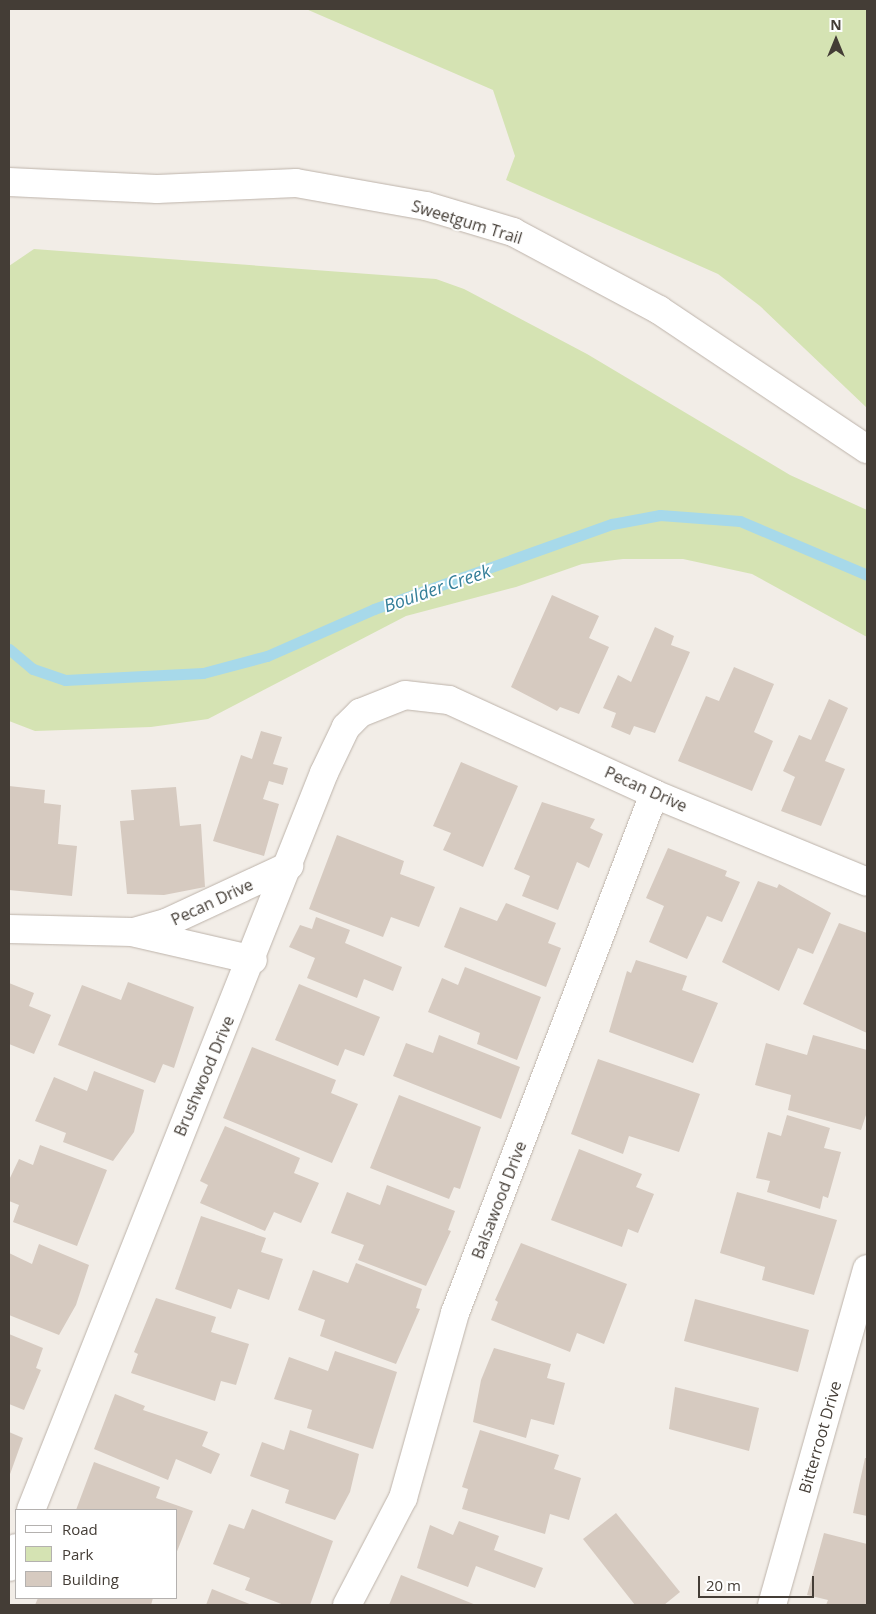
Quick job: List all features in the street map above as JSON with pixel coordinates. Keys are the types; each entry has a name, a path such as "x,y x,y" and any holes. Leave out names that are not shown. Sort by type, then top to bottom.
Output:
{"street":[{"name":"Sweetgum Trail","path":"9,182 157,189 296,183 426,206 512,232 659,310 867,449"},
{"name":"Pecan Drive","path":"427,694 456,703 654,794 867,882"},
{"name":"Brushwood Drive","path":"31,1509 346,727 386,700 427,694"},
{"name":"Balsawood Drive","path":"347,1605 403,1498 455,1313 654,794"},
{"name":"Pecan Drive","path":"132,932 166,923 289,866"},
{"name":"Pecan Drive","path":"9,929 132,932 253,960"},
{"name":"Bitterroot Drive","path":"772,1605 867,1269"},
{"path":"9,1567 15,1551"}],"green space":[{"path":"306,9 867,9 867,408 760,306 718,274 506,180 515,156 493,90"},
{"path":"34,249 436,279 464,289 587,354 790,475 867,510 867,637 752,574 683,559 623,559 582,564 516,587 406,616 208,719 151,727 35,731 9,721 9,266"}],"building":[{"path":"552,595 599,616 589,638 609,647 579,714 560,707 557,711 511,687"},
{"path":"655,627 674,636 671,645 690,652 655,733 634,726 630,735 611,727 616,713 603,708 618,675 631,682"},
{"path":"734,667 774,684 754,732 773,741 752,791 678,761 706,696 719,701"},
{"path":"829,699 848,708 825,761 845,769 821,826 781,811 795,777 783,771 799,735 811,740"},
{"path":"261,731 282,737 273,764 288,768 283,785 269,781 263,799 279,804 264,856 213,841 241,755 252,759"},
{"path":"461,762 518,786 483,867 443,850 451,833 433,826"},
{"path":"9,786 45,790 44,803 61,805 58,844 77,846 72,896 9,890"},
{"path":"176,787 180,826 201,824 205,887 164,895 127,894 120,821 134,820 131,790"},
{"path":"542,802 595,819 590,828 603,834 589,868 577,862 558,910 522,896 530,876 514,869"},
{"path":"337,835 404,861 400,874 435,887 419,927 391,917 383,937 309,909"},
{"path":"668,848 727,871 725,876 740,882 722,922 707,916 687,959 649,942 664,906 646,898"},
{"path":"758,881 777,888 779,884 831,913 813,954 798,948 779,991 722,962"},
{"path":"506,903 556,923 548,943 561,948 546,987 444,947 460,907 497,921"},
{"path":"316,917 350,930 345,943 402,967 393,991 364,979 357,998 307,978 315,958 289,947 300,925 312,929"},
{"path":"839,923 867,933 867,1033 803,1004"},
{"path":"636,960 687,976 682,990 718,1003 693,1063 609,1032 627,971 631,973"},
{"path":"465,967 541,997 517,1060 477,1044 480,1033 428,1012 442,978 458,985"},
{"path":"128,982 194,1007 174,1068 163,1064 155,1083 58,1045 82,985 121,1000"},
{"path":"9,983 34,993 29,1006 51,1015 34,1054 9,1044"},
{"path":"299,984 380,1017 364,1056 345,1049 338,1066 275,1040"},
{"path":"439,1035 520,1067 501,1119 393,1076 406,1043 433,1053"},
{"path":"813,1035 867,1050 867,1112 861,1130 788,1110 791,1095 755,1085 766,1043 807,1055"},
{"path":"252,1047 336,1080 331,1093 358,1104 332,1163 223,1118"},
{"path":"598,1059 700,1094 679,1152 629,1136 623,1154 571,1134"},
{"path":"94,1071 144,1090 134,1132 113,1161 63,1142 66,1133 35,1121 54,1077 87,1091"},
{"path":"399,1095 481,1127 460,1189 454,1187 449,1199 370,1168"},
{"path":"787,1115 830,1128 824,1148 841,1152 828,1198 823,1196 820,1209 767,1192 770,1181 756,1178 768,1132 781,1136"},
{"path":"225,1126 300,1158 294,1173 319,1183 301,1223 274,1212 265,1231 200,1203 208,1185 200,1181"},
{"path":"40,1145 107,1170 77,1246 13,1222 19,1205 9,1201 9,1180 19,1159 33,1165"},
{"path":"579,1149 642,1174 636,1187 654,1194 638,1233 628,1229 622,1247 551,1220"},
{"path":"387,1185 455,1211 448,1230 451,1231 426,1286 358,1260 364,1245 331,1233 347,1192 380,1205"},
{"path":"737,1192 837,1220 814,1295 762,1280 765,1267 720,1253"},
{"path":"201,1216 266,1238 261,1252 283,1259 269,1300 238,1289 231,1309 175,1289"},
{"path":"521,1243 627,1284 604,1344 577,1333 570,1352 491,1320 498,1302 495,1300"},
{"path":"39,1244 89,1265 76,1305 59,1335 9,1315 9,1253 32,1264"},
{"path":"356,1263 422,1289 416,1308 420,1309 396,1364 320,1336 325,1320 298,1310 313,1270 348,1283"},
{"path":"156,1298 216,1317 211,1332 249,1344 236,1385 221,1381 215,1401 131,1373 138,1354 134,1352"},
{"path":"695,1299 809,1330 798,1372 684,1341"},
{"path":"9,1334 43,1348 36,1368 41,1370 24,1410 9,1404"},
{"path":"494,1348 551,1364 547,1378 565,1383 554,1425 531,1419 526,1438 473,1422 481,1380"},
{"path":"335,1351 397,1372 373,1449 307,1428 312,1410 274,1399 289,1357 328,1371"},
{"path":"675,1387 759,1408 749,1451 669,1429"},
{"path":"115,1394 145,1406 143,1410 208,1432 202,1446 220,1454 211,1474 176,1459 168,1480 94,1449"},
{"path":"290,1430 359,1454 350,1492 335,1520 285,1503 289,1490 250,1476 262,1442 284,1450"},
{"path":"480,1430 559,1455 554,1469 581,1478 569,1520 550,1514 545,1534 462,1509 468,1489 462,1487"},
{"path":"9,1432 23,1438 9,1477"},
{"path":"865,1458 867,1458 867,1516 853,1513"},
{"path":"94,1462 160,1487 156,1498 193,1511 178,1549 178,1509 76,1509"},
{"path":"252,1509 333,1541 310,1605 284,1605 245,1590 250,1578 213,1564 229,1524 244,1529"},
{"path":"616,1513 680,1592 664,1605 635,1605 583,1539"},
{"path":"459,1521 499,1536 494,1550 543,1568 535,1588 476,1566 468,1587 417,1568 430,1525 453,1535"},
{"path":"824,1533 867,1544 867,1605 826,1605 828,1600 807,1595"},
{"path":"401,1575 476,1605 389,1605"},
{"path":"212,1589 252,1605 206,1605"},
{"path":"38,1599 153,1599 151,1605 35,1605"}],"waterway":[{"name":"Boulder Creek","path":"9,649 33,669 65,680 203,673 267,656 374,609 612,524 660,515 740,521 867,575"}]}
